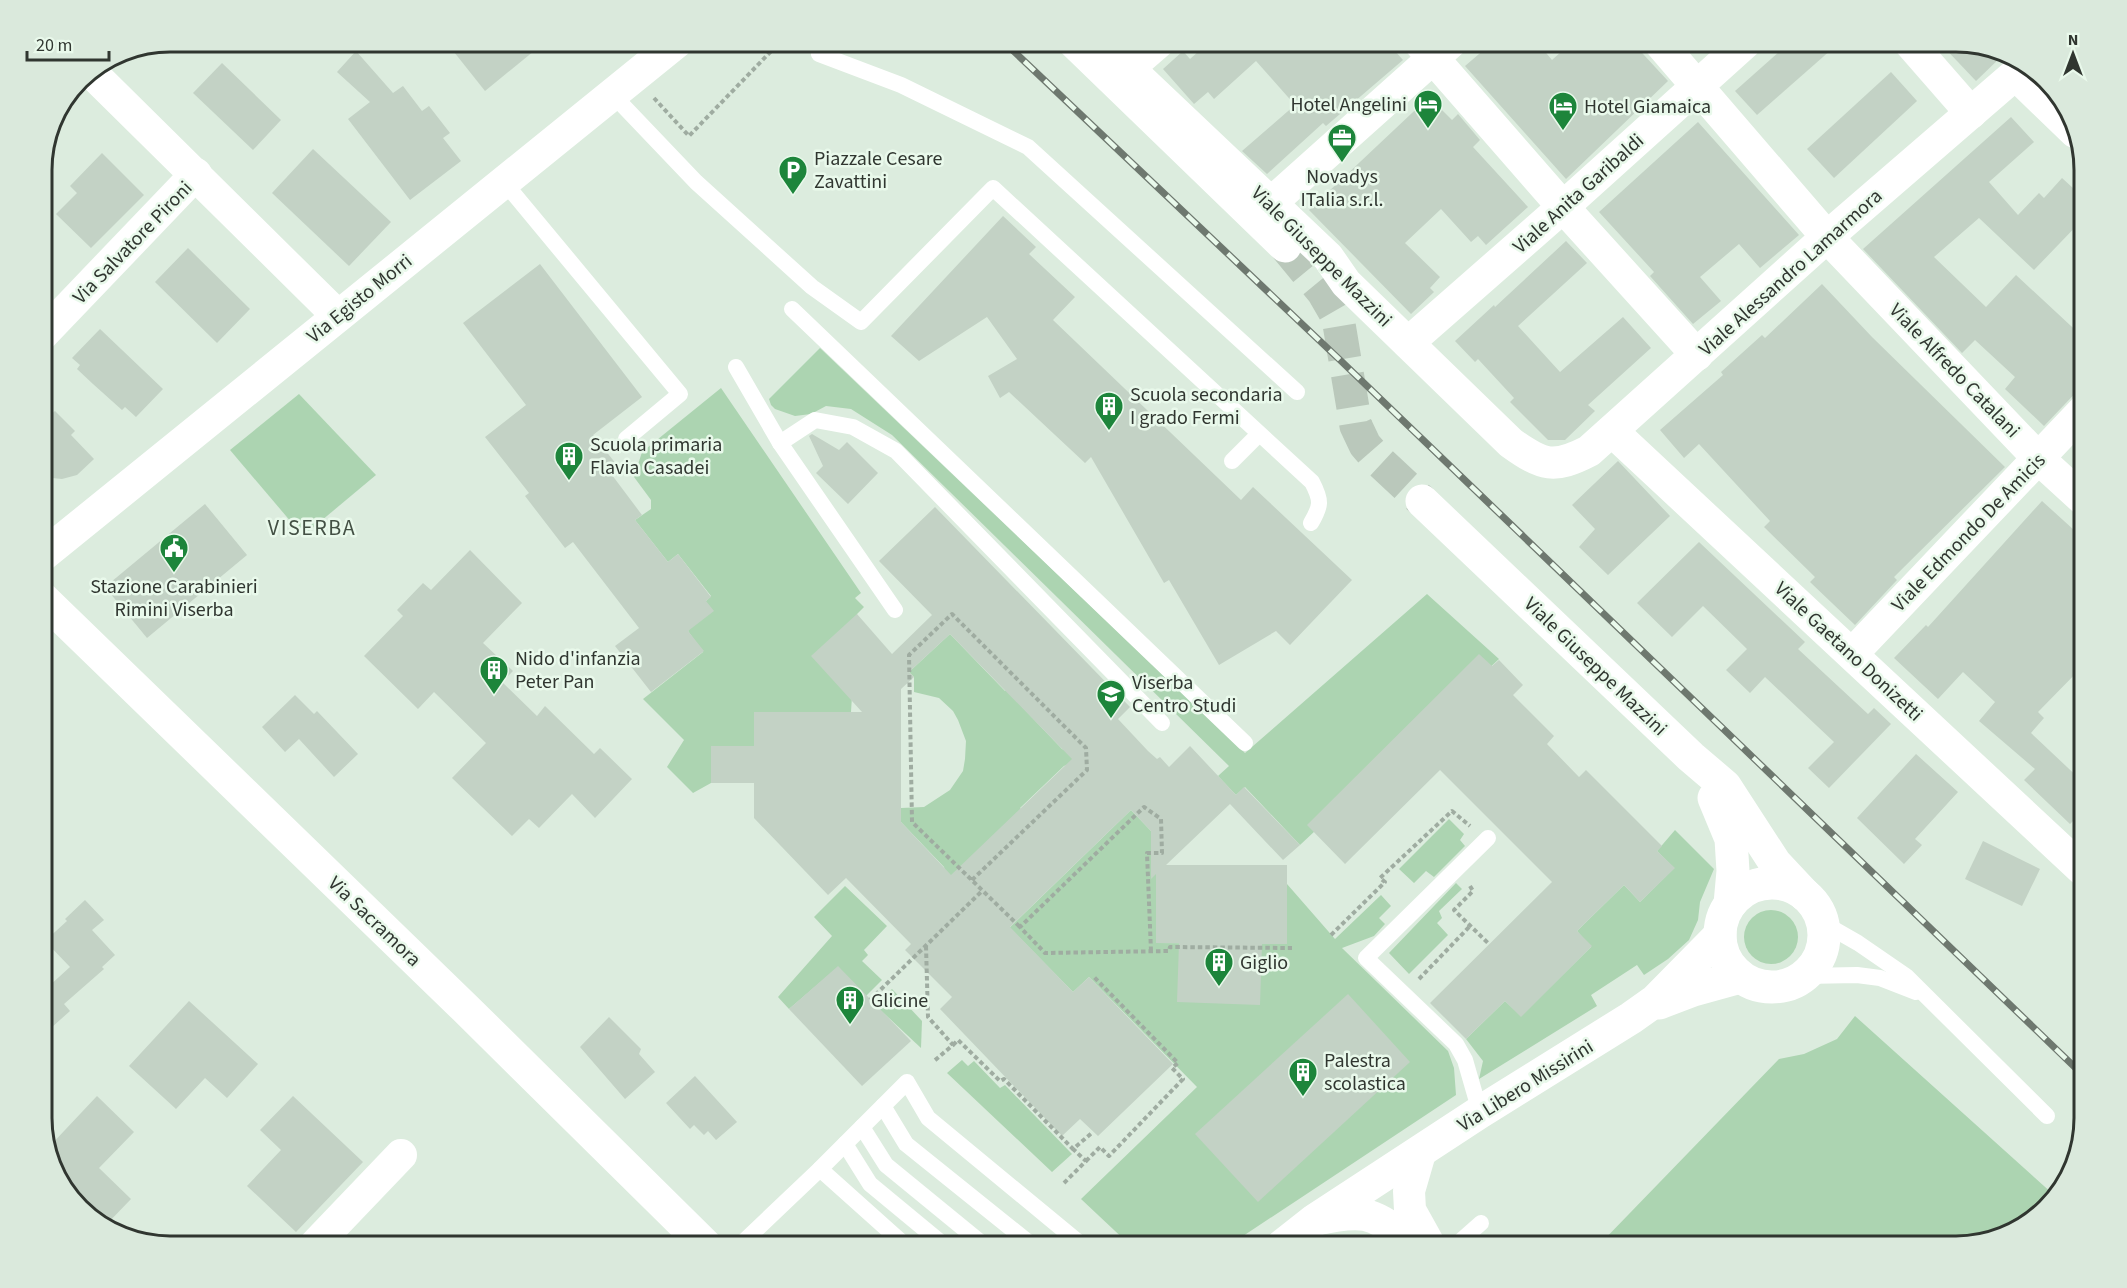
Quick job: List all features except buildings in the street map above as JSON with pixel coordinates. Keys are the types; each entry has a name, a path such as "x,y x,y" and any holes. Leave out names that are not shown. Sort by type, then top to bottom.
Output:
{"street":[{"name":"Viale Giuseppe Mazzini","path":"1085,52 1285,246"},
{"name":"Viale Giuseppe Mazzini","path":"1113,52 1328,257 1346,283 1511,443 1529,456 1547,463"},
{"path":"1130,68 1147,52"},
{"path":"1271,203 1428,52"},
{"path":"1438,52 1563,207 1697,355"},
{"name":"Viale Alfredo Catalani","path":"1668,52 1827,237 2038,458 2074,491"},
{"name":"Viale Anita Garibaldi","path":"1408,342 1563,207 1735,52"},
{"path":"1918,52 1971,113"},
{"name":"Via Egisto Morri","path":"53,547 664,53"},
{"name":"Viale Alessandro Lamarmora","path":"1547,463 1568,462 1589,451 1827,237 2020,71"},
{"path":"2026,75 2060,115"},
{"name":"Via Salvatore Pironi","path":"97,78 338,316"},
{"name":"Via Salvatore Pironi","path":"53,324 196,174"},
{"name":"Viale Edmondo De Amicis","path":"1852,654 2074,420"},
{"name":"Viale Gaetano Donizetti","path":"1612,431 1852,654 2074,853"},
{"name":"Viale Giuseppe Mazzini","path":"1422,501 1691,757 1725,786 1774,863 1805,895"},
{"name":"Via Sacramora","path":"53,609 458,1001 696,1236"},
{"name":"Viale Giuseppe Mazzini","path":"1691,757 1710,788 1731,839 1733,871 1730,904"},
{"path":"1774,883 1791,887 1805,895 1816,908 1823,923 1822,952 1815,965 1805,976 1790,984 1773,987 1756,985 1740,977 1729,966 1722,951 1720,936 1722,919 1730,904 1742,892 1757,885 1774,883"},
{"name":"Via Libero Missirini","path":"1295,1236 1315,1220 1480,1112 1631,1018 1655,1001 1720,936"},
{"name":"Via Libero Missirini","path":"1631,1018 1670,998 1740,977"},
{"path":"1420,1153 1409,1191 1410,1210 1424,1236"},
{"path":"327,1236 401,1155"},
{"name":"Via Libero Missirini","path":"1315,1220 1341,1214 1366,1214 1380,1219 1404,1236"}],"lane":[{"path":"819,54 901,85 1028,147 1297,392"},
{"path":"612,94 696,182 812,287 861,322 993,188 1312,482 1318,495 1320,508 1311,523"},
{"path":"504,182 680,394 626,439"},
{"path":"792,309 1245,743"},
{"path":"736,367 780,443 895,610"},
{"path":"780,443 815,420 853,427 896,451 1162,723"},
{"path":"1232,461 1259,434"},
{"path":"1480,1112 1465,1060 1456,1044 1366,958 1488,838"},
{"path":"1823,923 1858,943 1906,976 2047,1116"},
{"path":"1805,976 1857,975 1880,978 1925,996"},
{"path":"750,1236 907,1082 928,1118 1071,1236"},
{"path":"883,1106 906,1144 1021,1236"},
{"path":"862,1127 886,1166 974,1236"},
{"path":"845,1144 870,1184 933,1236"},
{"path":"820,1169 895,1236"},
{"path":"1466,1236 1481,1223"}],"path":[{"path":"649,93 689,136 770,53"},
{"path":"972,880 1087,770 1086,748 951,614 909,655 912,822 1045,953 1168,951 1170,947 1292,948"},
{"path":"1020,927 1144,807 1161,819 1162,853 1148,853 1151,951"},
{"path":"1331,935 1385,882 1380,878 1452,811 1472,828 1479,821"},
{"path":"1476,879 1469,887 1473,891 1454,910 1489,944"},
{"path":"870,1000 982,891"},
{"path":"1404,994 1471,926"},
{"path":"926,946 928,1017 953,1045"},
{"path":"1064,1183 1100,1147 1109,1156 1183,1079 1172,1068 1178,1063 1094,977"},
{"path":"934,1061 958,1040 1000,1081 1004,1079 1086,1161"},
{"path":"1073,1149 1093,1132"}],"green space":[{"path":"820,348 1245,753 1427,594 1499,659 1300,845 1245,787 1236,795 1218,776 1229,766 892,435 851,409 826,406 811,414 795,416 775,409 771,405 769,399"},
{"path":"721,388 861,593 855,598 864,607 857,614 851,712 754,712 754,746 711,747 711,783 693,793 667,767 684,740 643,699 703,652 688,631 711,596 678,554 668,562 635,520 651,509 651,500 634,477 642,452"},
{"path":"299,394 376,475 303,536 230,450"},
{"path":"950,634 1005,691 1012,685 1022,707 1062,749 1083,758 1064,766 1020,808 1026,814 950,887 944,867 900,821 901,808 924,807 950,790 963,771 966,741 958,720 953,711 939,698 914,692 914,677 909,672"},
{"path":"1131,810 1151,831 1156,866 1156,943 1287,944 1287,884 1335,939 1381,895 1391,906 1379,918 1385,924 1374,936 1342,948 1448,1051 1454,1068 1456,1095 1243,1236 1120,1236 1081,1199 1197,1087 1089,977 1073,992 1016,934 1002,935"},
{"path":"1449,819 1464,834 1460,840 1465,846 1434,877 1426,871 1414,883 1399,869"},
{"path":"1675,830 1714,869 1700,902 1698,920 1689,940 1668,959 1644,975 1637,965 1591,995 1597,1006 1479,1079 1483,1061 1466,1039 1505,1001 1521,1016 1591,947 1577,931 1624,885 1640,902 1674,868 1657,851"},
{"path":"1456,883 1462,889 1439,911 1442,918 1437,923 1448,935 1409,974 1389,953"},
{"path":"845,886 887,926 864,950 868,955 862,961 882,980 866,996 838,967 789,1009 778,997 832,936 814,917"},
{"path":"1771,910 1781,912 1790,918 1796,927 1798,937 1796,947 1790,956 1781,962 1771,964 1761,962 1752,956 1746,947 1744,937 1746,927 1752,918 1761,912"},
{"path":"892,989 922,1021 921,1048 875,1005"},
{"path":"1855,1016 2049,1190 2040,1201 2015,1220 1987,1231 1956,1236 1608,1236 1779,1059 1804,1054 1837,1039"},
{"path":"962,1060 968,1066 974,1061 1000,1088 1005,1085 1072,1154 1052,1172 947,1073"}],"tunnel":[{"path":"1285,246 1323,292 1338,318 1356,426 1365,445 1422,501"}],"railway":[{"path":"1015,53 1339,359 2074,1066"}],"place":[{"name":"Hotel Angelini","path":"1428,130"},
{"name":"Hotel Giamaica","path":"1563,132"},
{"name":"Novadys ITalia s.r.l.","path":"1342,164"},
{"name":"Piazzale Cesare Zavattini","path":"793,196"},
{"name":"Scuola secondaria I grado Fermi","path":"1109,432"},
{"name":"Scuola primaria Flavia Casadei","path":"569,482"},
{"name":"Stazione Carabinieri Rimini Viserba","path":"174,574"},
{"name":"Nido d'infanzia Peter Pan","path":"494,696"},
{"name":"Viserba Centro Studi","path":"1111,720"},
{"name":"Giglio","path":"1219,988"},
{"name":"Glicine","path":"850,1026"},
{"name":"Palestra scolastica","path":"1303,1098"}],"district":[{"name":"VISERBA","path":"312,527"}]}
